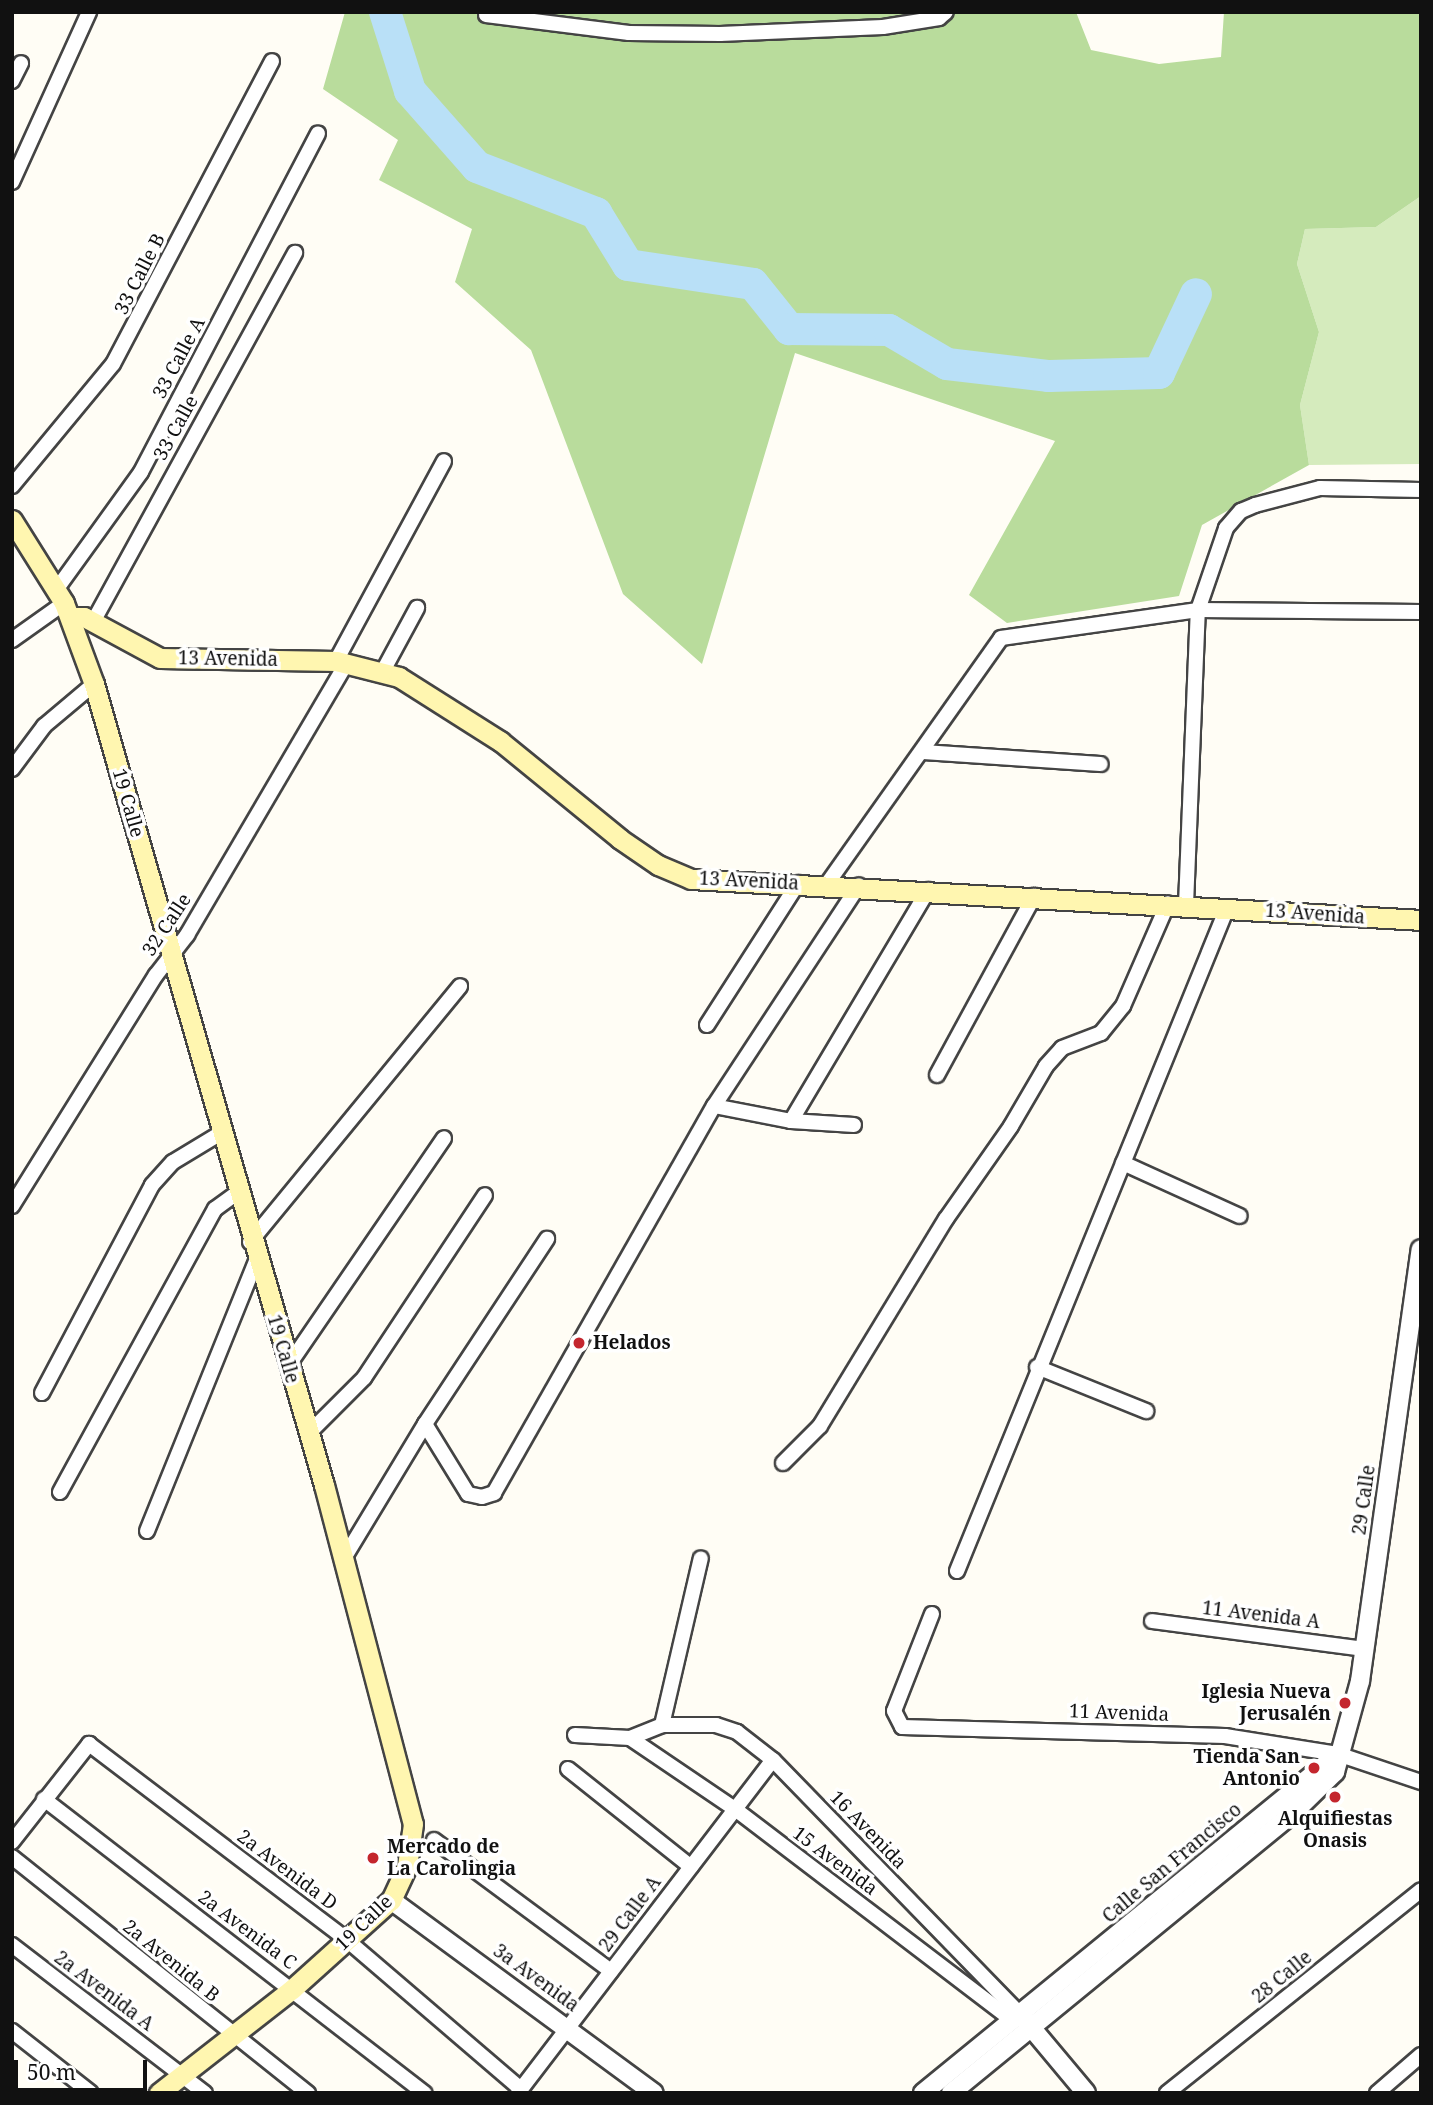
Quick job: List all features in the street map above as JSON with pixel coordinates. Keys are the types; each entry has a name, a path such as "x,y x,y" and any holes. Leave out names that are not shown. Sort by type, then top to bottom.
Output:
{"main road":[{"name":"19 Calle","path":"12,520 63,604 94,684 172,952 237,1192 309,1433 413,1824 407,1866 391,1900 292,1989 230,2034 159,2093"},
{"name":"13 Avenida","path":"63,604 160,658 341,661 383,671 419,687 489,733 658,865 691,879 827,884 1421,920"}],"street":[{"path":"12,183 89,12"},
{"path":"486,15 629,33 720,34 883,27 939,18 946,12"},
{"name":"33 Calle B","path":"12,486 113,364 272,61"},
{"path":"12,80 21,63"},
{"name":"33 Calle A","path":"12,640 63,604 141,472 318,134"},
{"name":"33 Calle","path":"93,622 295,253"},
{"name":"32 Calle","path":"12,1206 172,952 187,935 341,661 444,461"},
{"path":"783,1463 820,1426 946,1219 1011,1126 1046,1066 1062,1048 1101,1033 1123,1006 1177,904 1198,610 1226,528 1241,511 1320,488 1421,490"},
{"path":"383,671 417,608"},
{"path":"827,884 923,752 1001,638 1198,610 1421,612"},
{"path":"12,769 44,726 94,684"},
{"path":"923,752 1101,764"},
{"path":"707,1025 798,883"},
{"path":"425,1424 468,1494 482,1497 494,1493 714,1106 859,886"},
{"path":"791,1121 928,890"},
{"path":"937,1074 1034,896"},
{"path":"957,1571 1037,1367 1124,1163 1227,908"},
{"path":"147,1531 254,1250 460,986"},
{"path":"714,1106 791,1121 855,1125"},
{"path":"42,1393 152,1185 173,1163 221,1133"},
{"path":"288,1366 444,1138"},
{"path":"1124,1163 1240,1216"},
{"path":"60,1492 215,1209 237,1192"},
{"path":"309,1433 364,1378 485,1195"},
{"path":"343,1560 425,1424 547,1239"},
{"name":"29 Calle","path":"1338,1754 1350,1723 1366,1648 1421,1249"},
{"path":"1037,1367 1146,1411"},
{"path":"575,1735 630,1738 662,1725 701,1558"},
{"name":"11 Avenida","path":"932,1614 894,1711 895,1721 902,1727 1226,1736 1338,1754 1421,1782"},
{"name":"11 Avenida A","path":"1152,1621 1366,1648"},
{"name":"16 Avenida","path":"662,1725 716,1725 737,1732 773,1759 1016,2017"},
{"name":"15 Avenida","path":"630,1738 735,1809 1016,2017"},
{"name":"2a Avenida D","path":"44,1800 89,1744 347,1940 519,2091"},
{"name":"Calle San Francisco","path":"923,2093 1338,1754"},
{"name":"Calle San Francisco","path":"951,2093 1293,1814 1335,1772 1338,1754"},
{"name":"29 Calle A","path":"519,2091 773,1759"},
{"path":"568,1769 691,1867"},
{"path":"12,1842 44,1800"},
{"name":"2a Avenida C","path":"44,1800 425,2093"},
{"path":"434,1840 611,1971"},
{"name":"2a Avenida B","path":"12,1857 230,2034 308,2093"},
{"name":"28 Calle","path":"1167,2093 1421,1890"},
{"name":"3a Avenida","path":"391,1900 569,2026 654,2093"},
{"name":"2a Avenida A","path":"12,1945 205,2093"},
{"path":"1016,2017 1032,2029 1086,2093"},
{"path":"12,2031 91,2093"},
{"path":"1377,2093 1421,2055"}],"green space":[{"path":"345,12 1076,12 1091,50 1159,64 1221,57 1224,12 1421,12 1421,196 1376,227 1305,229 1297,264 1319,332 1300,405 1309,465 1202,525 1179,596 1007,623 969,595 1055,441 795,353 702,664 623,594 531,350 455,282 472,229 379,180 398,140 323,89"},
{"path":"1421,196 1421,464 1309,465 1300,405 1319,332 1297,264 1305,229 1376,227"}],"waterway":[{"path":"385,12 410,91 477,167 596,213 628,265 753,284 789,329 889,330 947,364 1049,376 1159,373 1196,294"}],"place":[{"name":"Helados","path":"579,1343"},
{"name":"Iglesia Nueva Jerusalén","path":"1345,1703"},
{"name":"Tienda San Antonio","path":"1314,1768"},
{"name":"Alquifiestas Onasis","path":"1335,1797"},
{"name":"Mercado de La Carolingia","path":"373,1858"}]}
